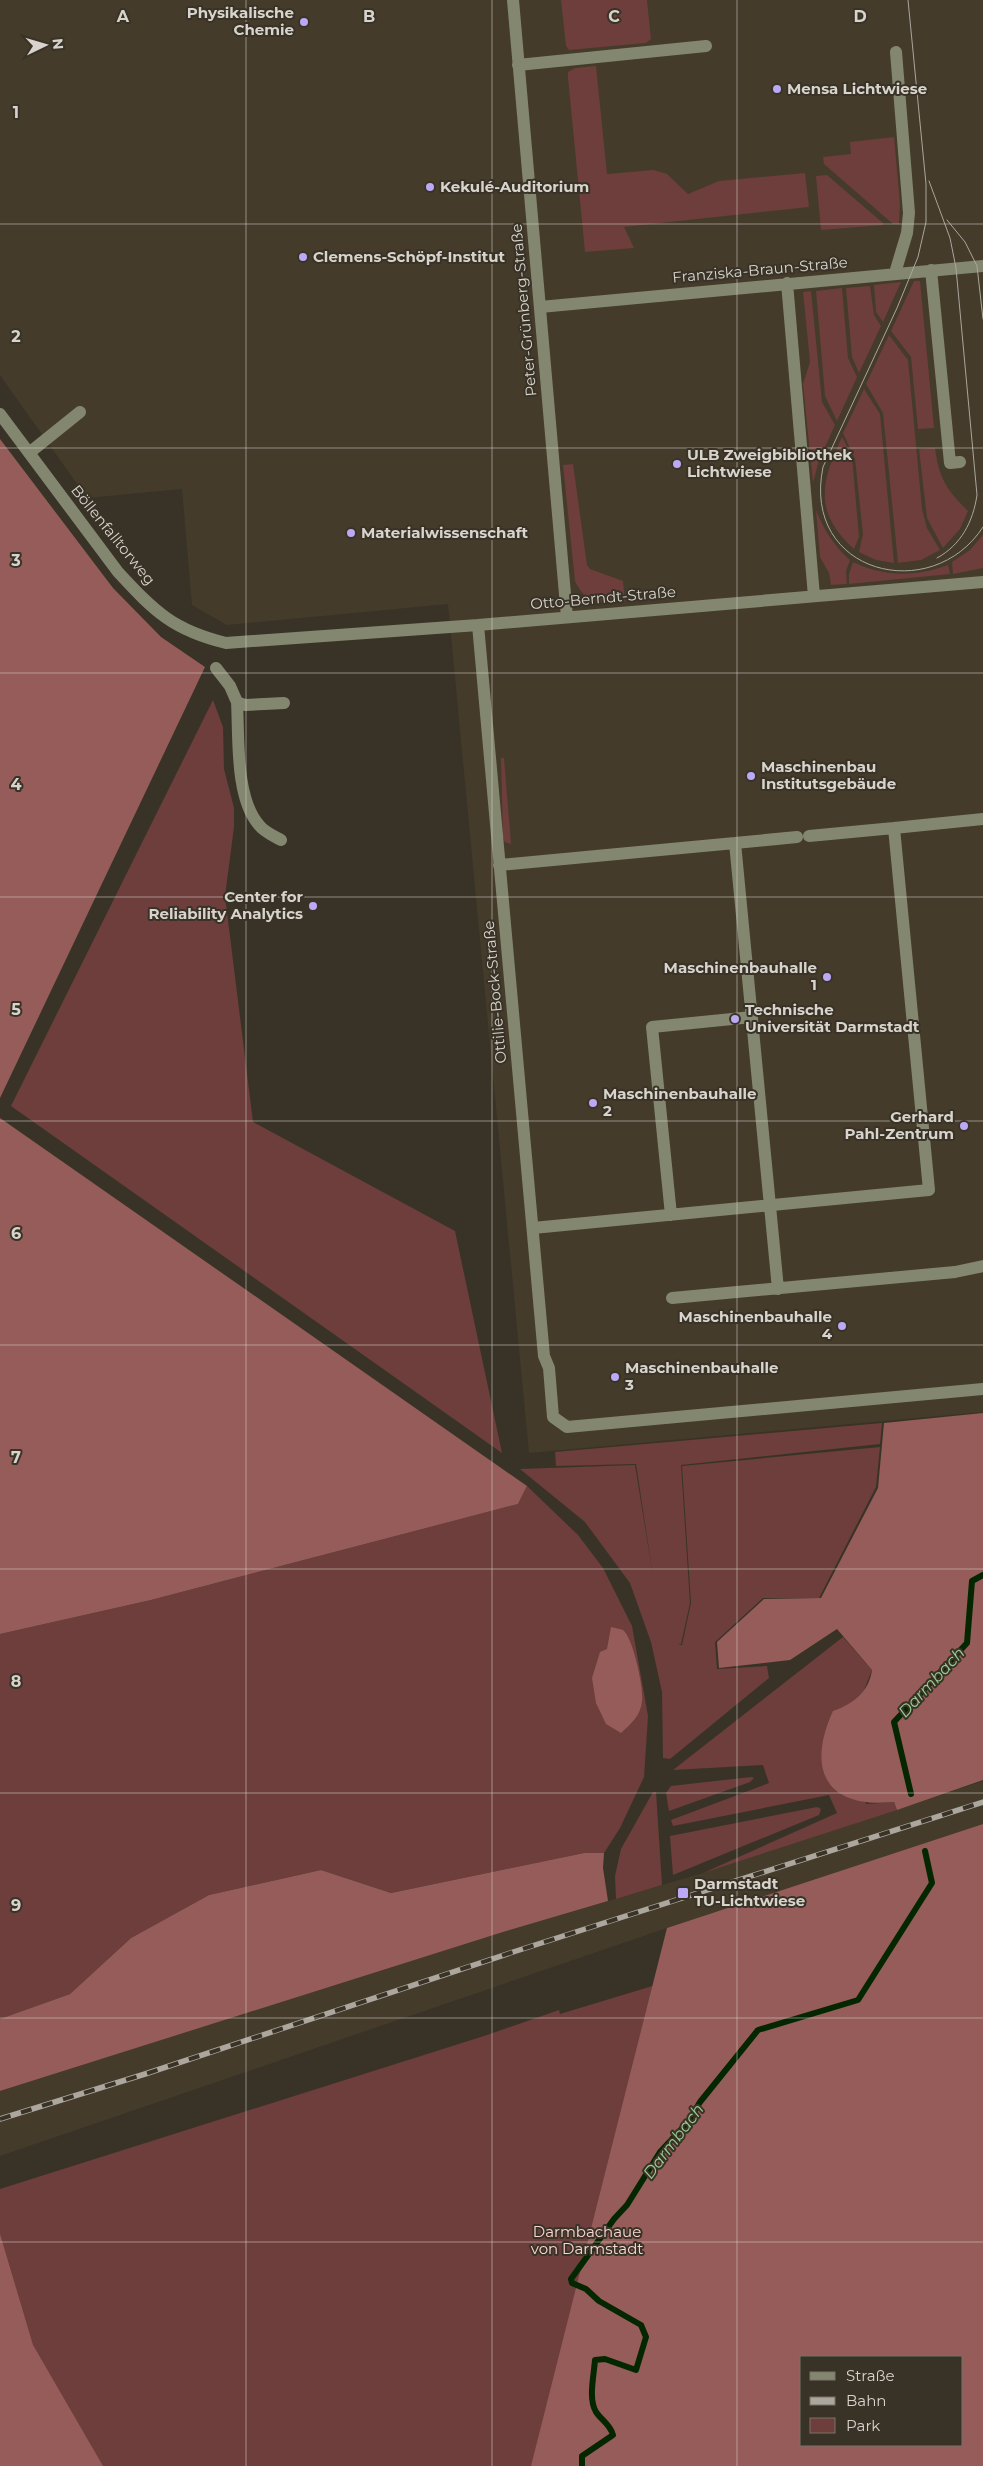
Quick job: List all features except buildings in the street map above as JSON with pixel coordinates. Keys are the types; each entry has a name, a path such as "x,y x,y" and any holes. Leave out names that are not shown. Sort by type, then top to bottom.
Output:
{"street":[{"name":"Peter-Grünberg-Straße","path":"513,0 567,617"},
{"path":"518,65 706,46"},
{"path":"895,273 909,224 906,164 896,52"},
{"name":"Franziska-Braun-Straße","path":"540,307 983,266"},
{"path":"931,270 950,463 960,462"},
{"path":"787,283 814,596"},
{"path":"29,454 80,412"},
{"name":"Böllenfalltorweg","path":"0,414 118,572 137,593 177,626 201,637 226,643"},
{"name":"Otto-Berndt-Straße","path":"226,643 478,625 983,582"},
{"name":"Ottilie-Bock-Straße","path":"478,625 544,1356 549,1368 553,1417 567,1427 983,1389"},
{"path":"216,668 230,686 237,702 240,766 246,802 259,825 281,840"},
{"path":"237,702 244,705 284,703"},
{"path":"499,866 983,819"},
{"path":"533,1228 929,1190 894,828"},
{"path":"735,843 778,1289"},
{"path":"670,1215 652,1027 752,1017"},
{"path":"672,1298 955,1272 983,1266"}],"shaded area":[{"name":"Technische Universität Darmstadt","path":"0,0 983,0 983,1412 529,1453 448,604 227,625 192,605 182,489 87,498 0,375"},
{"path":"0,439 113,588 161,637 205,667 0,1098"},
{"path":"0,1118 527,1486 518,1504 151,1600 0,1634"},
{"path":"983,1413 983,1780 897,1810 894,1802 871,1803 852,1799 838,1792 828,1781 823,1768 822,1751 825,1732 833,1711 847,1705 864,1691 872,1670 837,1629 790,1660 719,1668 717,1642 764,1599 821,1598 878,1488 884,1423"},
{"path":"611,1627 623,1630 627,1635 640,1675 642,1695 638,1715 621,1733 606,1724 596,1703 592,1678 600,1652 607,1649"},
{"path":"983,1781 983,1824 667,1928 0,2156 0,2091 503,1932 703,1873"},
{"path":"983,1824 983,2466 531,2466 667,1928"},
{"path":"584,1853 604,1853 603,1868 608,1901 503,1932 0,2091 0,2019 70,1994 131,1938 209,1895 321,1870 391,1893"},
{"path":"0,2234 33,2345 103,2466 0,2466"}],"green space":[{"path":"561,0 647,0 651,39 646,43 569,50 566,46"},
{"path":"596,66 607,174 653,170 667,174 688,194 719,181 805,173 809,207 624,227 634,248 585,252 568,72 575,68"},
{"path":"894,137 900,203 899,224 893,224 824,164 823,157 851,154 850,142"},
{"path":"827,175 883,225 821,230 816,176"},
{"path":"914,281 920,281 934,428 918,429 911,357 891,331"},
{"path":"901,282 883,322 876,312 874,285"},
{"path":"870,286 874,315 881,326 859,373 852,357 846,288"},
{"path":"842,288 848,358 857,377 837,421 825,396 816,291"},
{"path":"811,291 822,402 835,425 819,460 813,483 803,384 810,362 803,292"},
{"path":"889,335 908,360 922,509 927,528 940,550 921,560 898,563 883,413 866,384"},
{"path":"864,389 880,414 894,563 876,560 859,552 863,534 855,459 843,433"},
{"path":"842,437 852,456 859,537 854,549 832,522 825,496 829,468"},
{"path":"935,448 939,468 945,483 968,511 960,529 943,548 927,518 919,449"},
{"path":"573,464 587,565 590,569 623,581 625,601 595,602 585,595 575,581 563,465"},
{"path":"816,510 830,537 850,560 846,571 847,584 831,585 829,573 820,557"},
{"path":"983,535 983,568 953,574 952,562 970,550"},
{"path":"853,562 888,573 900,574 924,572 948,565 950,574 849,584 849,574"},
{"path":"213,700 223,727 224,769 234,808 234,827 225,896 253,1122 455,1231 502,1453 11,1106"},
{"path":"501,758 504,758 511,844 505,842 503,838"},
{"path":"882,1423 880,1444 681,1465 690,1603 681,1644 678,1645 682,1645 691,1603 682,1466 880,1447 876,1487 819,1598 763,1598 715,1642 717,1669 767,1666 769,1678 670,1759 663,1758 662,1692 651,1642 630,1583 585,1522 520,1469 635,1465 653,1576 636,1464 556,1466 555,1452"},
{"path":"527,1486 578,1535 603,1568 632,1626 648,1716 644,1777 620,1828 604,1853 584,1853 391,1893 321,1870 209,1895 131,1938 70,1994 0,2019 0,1634 151,1600 518,1504"},
{"path":"843,1637 872,1670 862,1695 845,1707 866,1804 894,1802 897,1810 703,1873 837,1813 829,1795 673,1826 671,1820 769,1783 763,1765 673,1770"},
{"path":"754,1778 750,1782 669,1811 666,1793 671,1786"},
{"path":"653,1792 656,1792 662,1885 616,1899 615,1876 621,1849"},
{"path":"817,1807 821,1809 819,1815 673,1875 670,1836"},
{"name":"Darmbachaue von Darmstadt","path":"980,1887 691,2466 0,2466 0,2189 484,2036 559,2010 560,2014"}],"waterway":[{"name":"Darmbach","path":"911,1794 894,1722 967,1643 972,1581 983,1575"},
{"name":"Darmbach","path":"582,2466 582,2456 613,2435 610,2428 596,2412 592,2400 595,2360 605,2359 636,2370 646,2337 641,2325 599,2301 586,2289 572,2283 571,2279 614,2219 627,2205 660,2152 688,2122 700,2102 758,2030 858,2000 932,1883 925,1851"}],"tram line":[{"path":"908,0 926,184 926,222 918,257 897,308 823,467 821,504 832,533 851,554 876,567 904,571 933,566 961,551 983,527"},
{"path":"929,181 950,238 956,268 977,495 969,523 964,532 953,546 937,558"},
{"path":"947,220 965,242 977,266 983,319"}],"railway":[{"path":"0,2119 145,2074 510,1953 983,1802"}],"place":[{"name":"Physikalische Chemie","path":"304,22"},
{"name":"Mensa Lichtwiese","path":"777,89"},
{"name":"Kekulé-Auditorium","path":"430,187"},
{"name":"Clemens-Schöpf-Institut","path":"303,257"},
{"name":"ULB Zweigbibliothek Lichtwiese","path":"677,464"},
{"name":"Materialwissenschaft","path":"351,533"},
{"name":"Maschinenbau Institutsgebäude","path":"751,776"},
{"name":"Center for Reliability Analytics","path":"313,906"},
{"name":"Maschinenbauhalle 1","path":"827,977"},
{"name":"Technische Universität Darmstadt","path":"735,1019"},
{"name":"Maschinenbauhalle 2","path":"593,1103"},
{"name":"Gerhard Pahl-Zentrum","path":"964,1126"},
{"name":"Maschinenbauhalle 4","path":"842,1326"},
{"name":"Maschinenbauhalle 3","path":"615,1377"},
{"name":"Darmstadt TU-Lichtwiese","path":"683,1893"}]}
